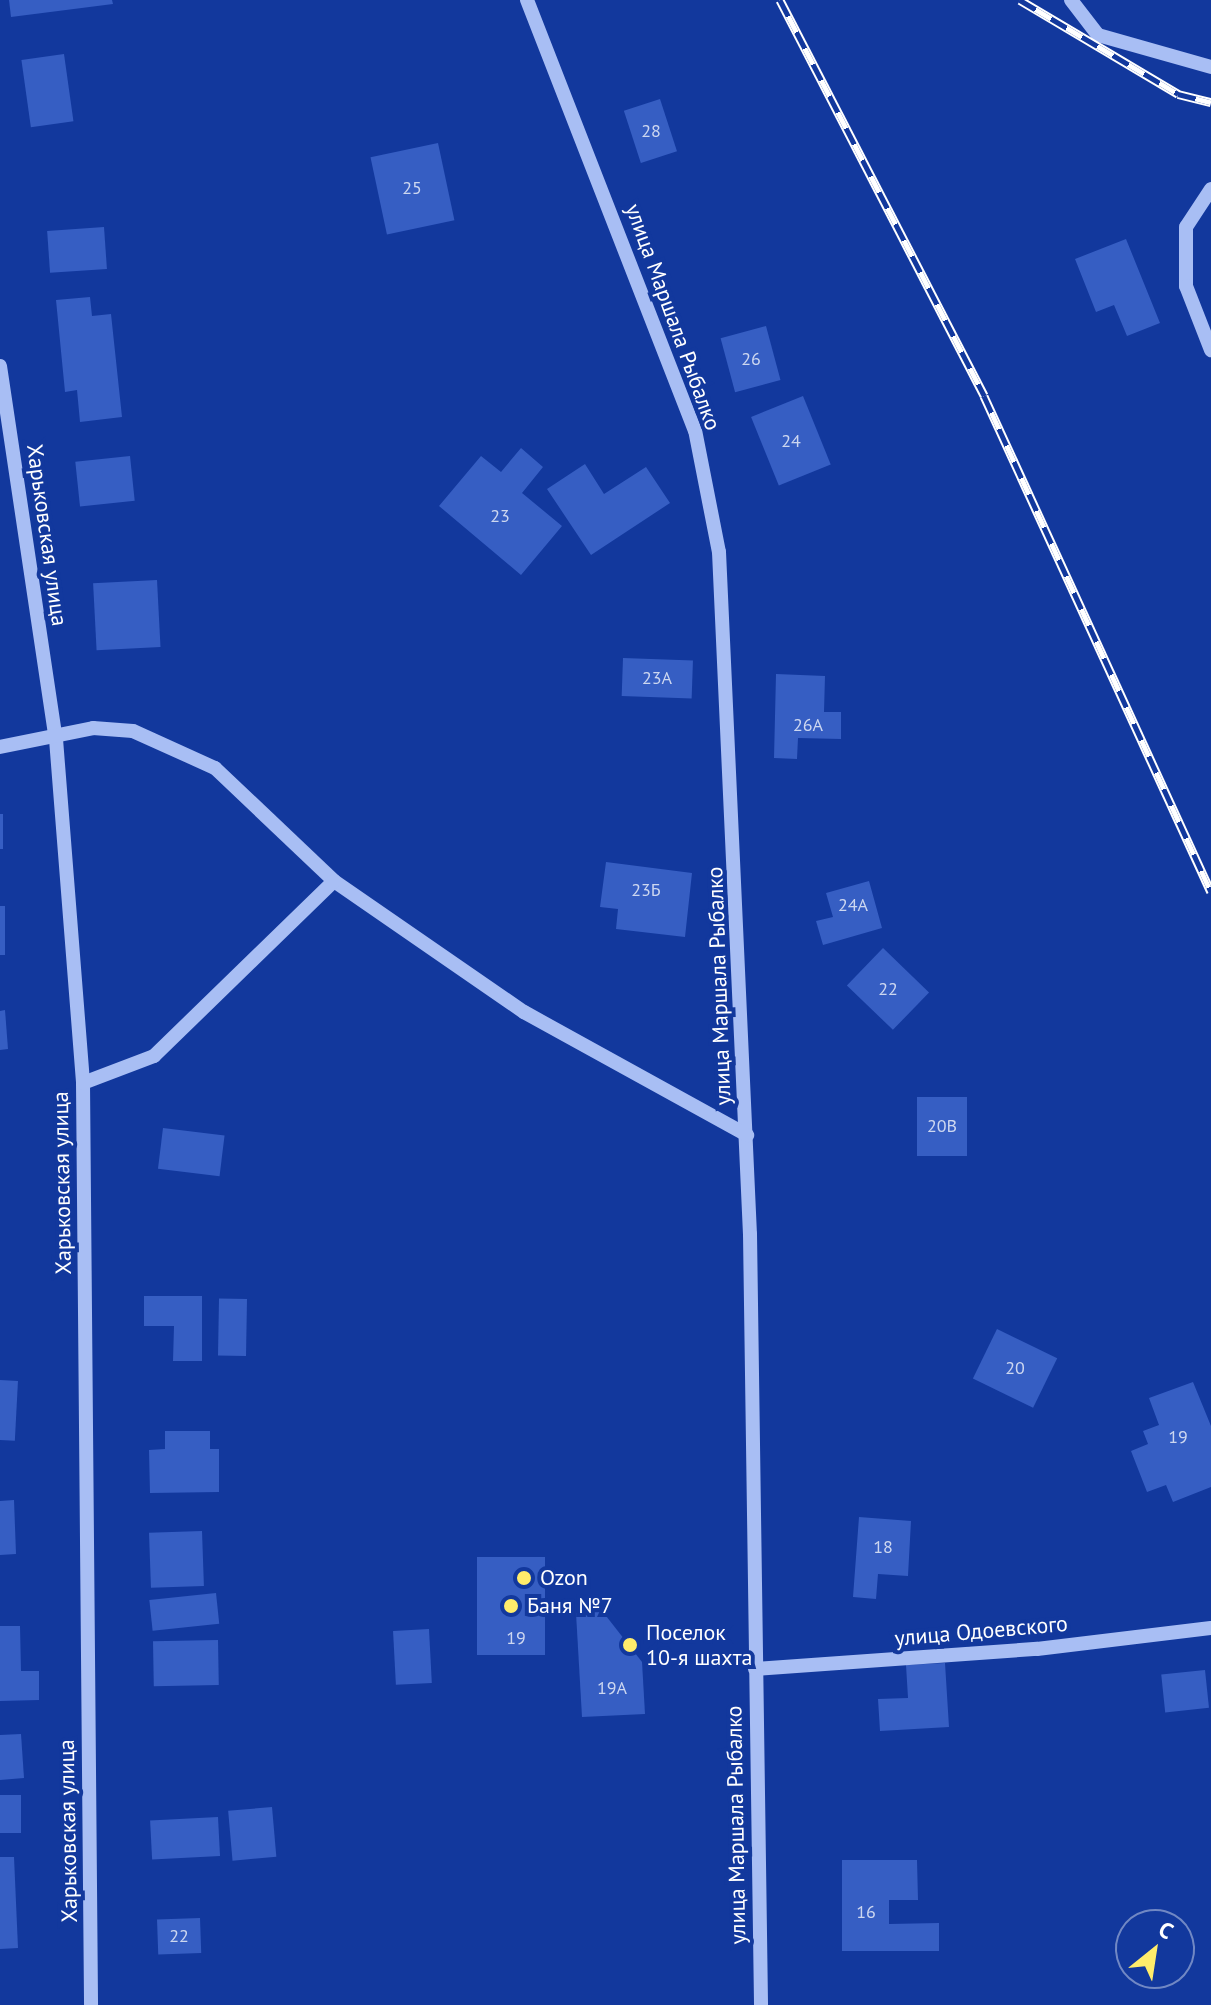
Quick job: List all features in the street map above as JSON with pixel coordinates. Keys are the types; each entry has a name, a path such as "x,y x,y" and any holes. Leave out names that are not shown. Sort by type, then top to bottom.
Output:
{"street":[{"name":"улица Маршала Рыбалко","path":"527,0 695,430 719,552 747,1135 761,2005"},
{"path":"1071,0 1098,35 1211,67"},
{"path":"1211,189 1186,227 1186,286 1211,350"},
{"name":"Харьковская улица","path":"0,366 56,739 83,1083 91,2005"},
{"path":"0,747 56,739 93,728 133,731 215,768 334,881 524,1012 747,1135"},
{"path":"83,1083 154,1056 334,881"},
{"name":"улица Одоевского","path":"755,1669 1037,1649 1211,1628"}],"building":[{"path":"9,0 112,0 113,4 11,17"},
{"path":"64,54 73,121 31,127 21,60"},
{"path":"660,99 677,151 641,163 624,111"},
{"path":"438,143 454,220 387,235 371,157"},
{"path":"104,227 107,269 50,273 47,231"},
{"path":"1126,239 1160,323 1127,336 1114,305 1096,312 1075,259"},
{"path":"90,297 92,316 111,314 122,417 80,422 77,390 65,392 56,300"},
{"path":"766,326 780,380 735,392 721,338"},
{"path":"803,396 831,465 779,486 751,417"},
{"path":"521,448 543,467 522,493 562,526 521,575 439,506 481,456 501,472"},
{"path":"130,456 135,501 80,507 75,462"},
{"path":"585,464 604,494 646,467 670,503 591,555 547,489"},
{"path":"157,580 161,647 97,650 93,583"},
{"path":"623,658 693,660 692,698 622,696"},
{"path":"776,674 825,676 824,712 841,712 841,739 798,738 797,759 774,758"},
{"path":"0,814 3,814 3,849 0,849"},
{"path":"606,862 692,873 685,937 616,929 618,909 600,907"},
{"path":"869,881 882,928 823,945 816,921 833,917 826,893"},
{"path":"0,906 5,906 5,955 0,955"},
{"path":"883,948 929,992 893,1030 847,985"},
{"path":"5,1010 8,1049 0,1050 0,1011"},
{"path":"917,1097 967,1097 967,1156 917,1156"},
{"path":"163,1128 225,1136 220,1176 158,1169"},
{"path":"144,1296 202,1296 202,1361 173,1361 174,1326 144,1326"},
{"path":"219,1299 247,1299 246,1356 218,1356"},
{"path":"997,1329 1057,1358 1033,1408 973,1378"},
{"path":"0,1380 18,1381 15,1441 0,1440"},
{"path":"1193,1382 1211,1426 1211,1487 1173,1502 1166,1485 1147,1492 1131,1451 1148,1444 1143,1431 1159,1425 1149,1398"},
{"path":"165,1431 210,1431 210,1449 219,1449 219,1492 150,1493 149,1450 165,1449"},
{"path":"14,1500 16,1554 0,1555 0,1501"},
{"path":"859,1517 911,1521 908,1576 878,1574 876,1599 853,1597"},
{"path":"202,1531 204,1586 151,1588 149,1533"},
{"name":"Баня №7","path":"477,1557 545,1557 545,1655 477,1655"},
{"path":"216,1593 219,1624 153,1631 149,1600"},
{"path":"603,1612 642,1662 645,1714 582,1717 576,1613"},
{"path":"0,1626 20,1626 21,1671 39,1671 39,1700 0,1701"},
{"path":"429,1629 432,1683 396,1685 393,1631"},
{"path":"218,1640 219,1685 154,1686 153,1641"},
{"path":"945,1663 949,1727 880,1731 878,1699 908,1698 906,1665"},
{"path":"1205,1670 1209,1708 1165,1712 1161,1675"},
{"path":"21,1734 24,1778 0,1780 0,1735"},
{"path":"0,1795 21,1795 21,1833 0,1833"},
{"path":"272,1807 276,1857 233,1861 228,1811"},
{"path":"218,1817 220,1856 152,1860 150,1821"},
{"path":"0,1857 14,1857 18,1948 0,1949"},
{"path":"842,1860 917,1860 918,1900 889,1900 889,1924 939,1923 939,1951 842,1951"},
{"path":"200,1918 201,1953 158,1954 157,1920"}],"railway":[{"path":"780,0 984,396 1211,892"},
{"path":"1020,0 1178,94 1211,102"}],"place":[{"name":"Ozon","path":"524,1578"},
{"name":"Баня №7","path":"511,1606"},
{"name":"Поселок 10-я шахта","path":"630,1645"}]}
